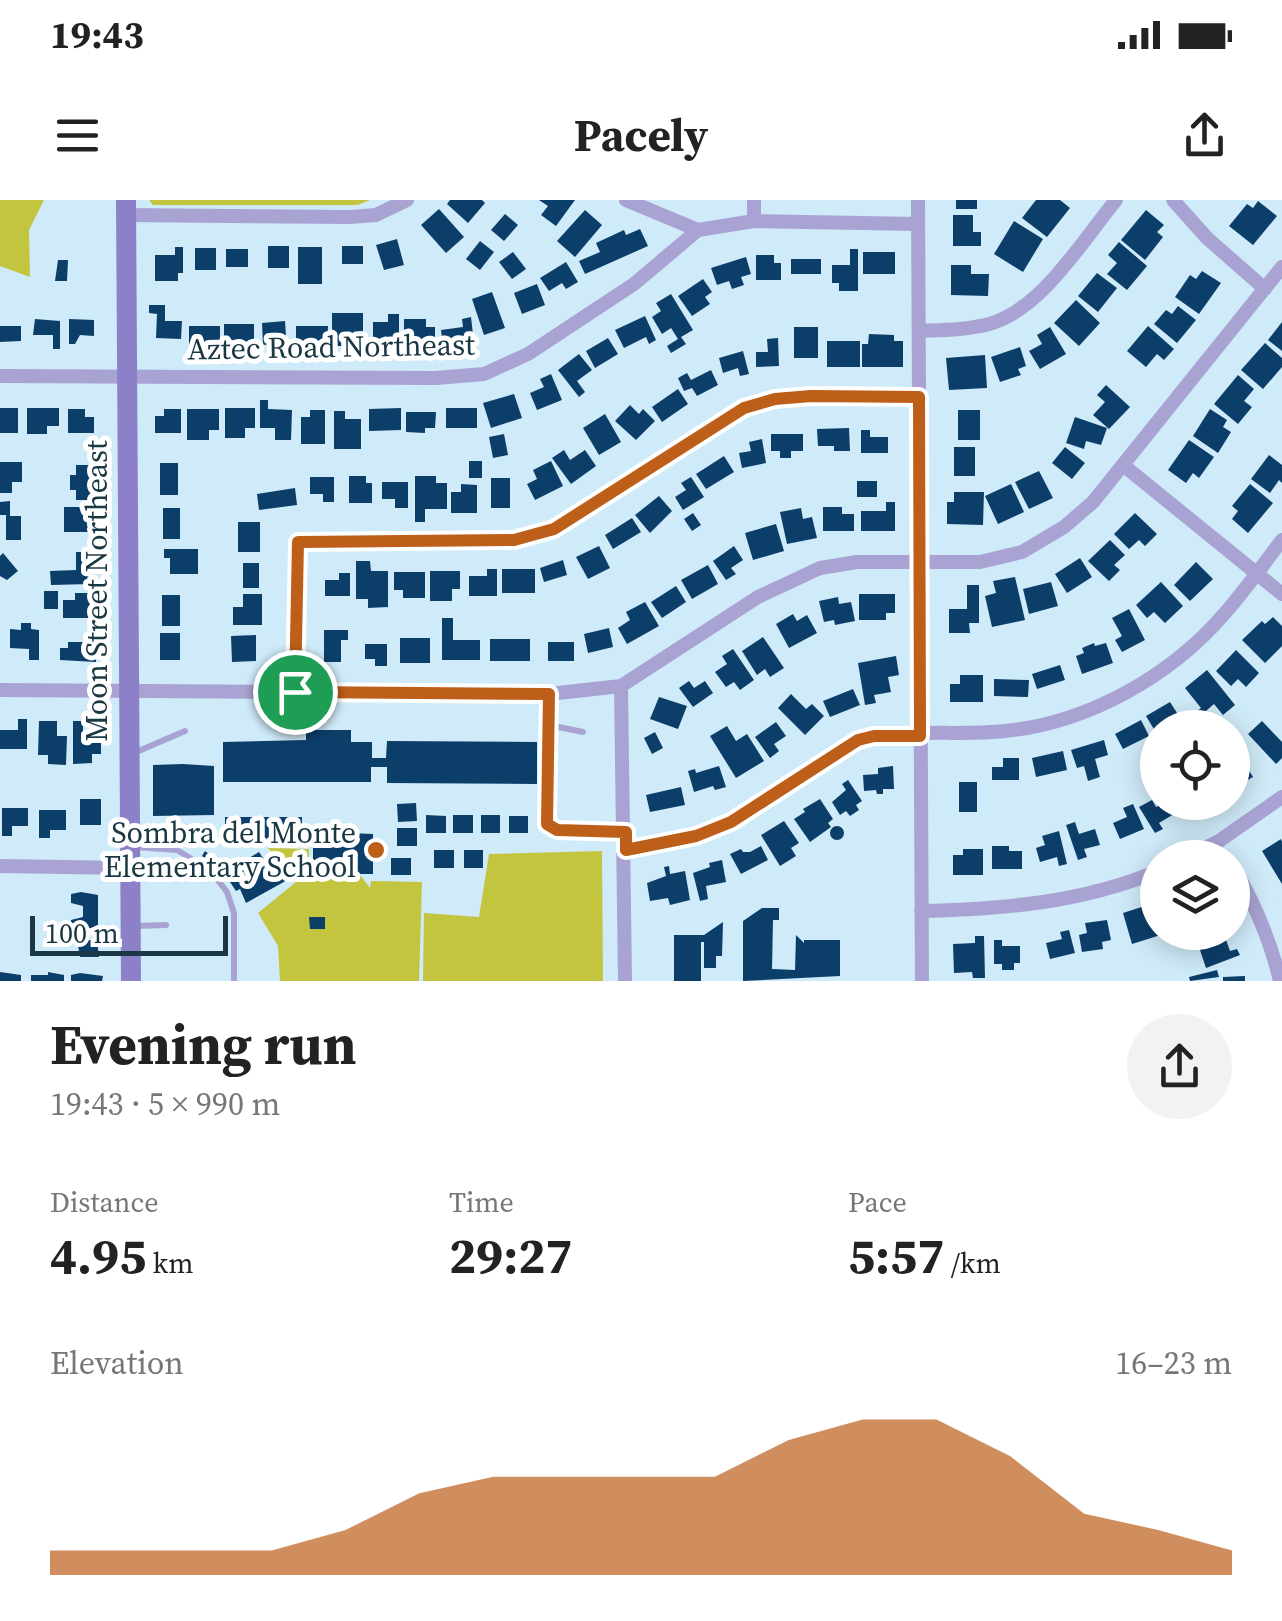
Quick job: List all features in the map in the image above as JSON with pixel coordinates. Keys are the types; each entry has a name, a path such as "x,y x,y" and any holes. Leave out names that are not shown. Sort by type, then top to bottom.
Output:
{"street":[{"path":"126,208 350,217 376,215 407,200"},
{"path":"626,200 698,230 754,221 918,224"},
{"path":"754,200 754,221"},
{"path":"918,200 922,981"},
{"path":"919,331 992,324 1020,310 1039,294 1116,200"},
{"path":"1173,200 1206,238 1265,288"},
{"name":"Moon Street Northeast","path":"126,208 131,981"},
{"name":"Aztec Road Northeast","path":"0,376 436,378 484,374 528,354 634,284 698,230"},
{"path":"0,690 549,694 621,686 785,582 820,568 857,562 980,562 1022,552 1064,527 1093,502 1282,267"},
{"path":"295,692 298,542 514,540 554,529 744,408 775,399 811,396 919,397"},
{"path":"1123,465 1282,594"},
{"path":"626,850 696,836 731,822 858,740 1017,730 1109,701 1150,679 1183,653 1222,616 1282,540"},
{"path":"621,686 626,832 625,981"},
{"path":"1220,840 1282,797"},
{"path":"0,866 129,868"},
{"path":"922,911 1023,906 1066,899 1140,876"},
{"path":"1250,895 1273,951 1280,981"}],"lane":[{"path":"549,694 547,824 557,830 626,832"},
{"path":"548,725 583,732"},
{"path":"128,755 185,731"},
{"path":"129,846 177,850 210,870 227,892 234,913 234,981"},
{"path":"130,926 166,925"}],"shaded area":[{"path":"0,200 44,200 29,230 30,277 0,266"},
{"path":"149,200 370,200 358,205 153,205"},
{"path":"268,848 309,849 309,874 361,876 370,888 371,881 422,882 419,981 280,981 278,946 258,913 296,882"},
{"path":"602,851 603,981 423,981 424,913 479,917 489,854"}],"building":[{"path":"450,200 485,203 468,223 447,204"},
{"path":"539,200 575,200 556,226 541,215 548,206"},
{"path":"956,200 977,200 977,209 956,209"},
{"path":"1036,200 1060,200 1070,208 1047,237 1022,218"},
{"path":"1258,201 1277,216 1253,245 1229,226 1247,204 1253,208"},
{"path":"439,209 464,237 446,253 421,225"},
{"path":"585,210 602,225 575,257 557,241"},
{"path":"1146,210 1164,225 1157,232 1163,237 1145,260 1121,240"},
{"path":"505,214 518,225 504,241 491,230"},
{"path":"953,215 973,215 973,232 981,232 981,246 953,246"},
{"path":"1014,221 1043,239 1023,272 994,254"},
{"path":"640,229 648,246 585,274 579,261 600,252 596,243 624,230 626,235"},
{"path":"397,239 404,265 384,270 376,245"},
{"path":"480,241 494,252 480,270 466,259"},
{"path":"1119,242 1147,266 1127,290 1107,274 1117,263 1108,255"},
{"path":"268,246 289,246 289,268 268,268"},
{"path":"342,246 363,246 363,264 342,264"},
{"path":"175,247 183,247 183,273 178,273 178,281 155,281 155,255 175,255"},
{"path":"298,247 322,247 322,284 298,284"},
{"path":"195,248 216,248 216,270 195,270"},
{"path":"226,249 248,249 248,267 226,267"},
{"path":"850,249 858,249 858,291 839,291 839,283 832,283 832,265 850,265"},
{"path":"513,252 526,269 512,279 499,262"},
{"path":"863,252 895,252 895,274 863,274"},
{"path":"756,255 774,255 774,263 781,263 781,280 756,280"},
{"path":"746,257 751,274 741,277 744,285 732,289 729,281 717,285 711,268"},
{"path":"791,259 821,259 821,274 791,274"},
{"path":"58,260 68,260 67,281 55,281"},
{"path":"566,262 578,282 566,289 562,283 549,291 540,278"},
{"path":"951,265 971,265 971,274 989,274 988,296 951,295"},
{"path":"1202,271 1221,283 1199,314 1175,297 1190,275 1196,279"},
{"path":"1097,273 1117,288 1098,312 1078,296"},
{"path":"703,279 712,292 705,297 710,304 692,316 678,296"},
{"path":"537,284 545,305 522,314 514,293"},
{"path":"492,292 505,328 484,335 472,299"},
{"path":"671,294 693,330 681,337 686,344 671,353 667,346 678,339 671,328 662,334 652,317 661,311 656,303"},
{"path":"1076,300 1100,323 1079,346 1054,323"},
{"path":"149,305 165,305 165,321 182,321 181,339 156,338 157,314 149,313"},
{"path":"1178,306 1196,320 1177,343 1154,324 1166,310 1172,314"},
{"path":"332,313 363,313 363,346 332,346"},
{"path":"388,314 399,314 399,339 373,339 373,322 388,322"},
{"path":"645,316 656,340 649,344 646,337 624,348 615,330"},
{"path":"471,317 474,343 443,347 441,330 463,327 462,319"},
{"path":"35,319 60,321 60,349 53,349 53,335 33,335"},
{"path":"69,319 94,320 94,336 80,335 75,344 69,344"},
{"path":"404,319 426,319 426,327 435,327 435,338 426,338 426,345 404,345"},
{"path":"285,321 286,336 274,337 274,344 263,345 262,323"},
{"path":"1282,322 1282,351 1268,340"},
{"path":"224,324 254,324 254,344 224,344"},
{"path":"0,326 21,326 21,341 0,342"},
{"path":"189,326 220,326 220,346 189,346"},
{"path":"296,326 328,326 327,348 296,348"},
{"path":"1148,326 1174,349 1164,360 1157,354 1146,367 1127,351"},
{"path":"794,327 818,327 818,358 794,358"},
{"path":"1050,327 1066,354 1040,369 1029,351 1042,344 1037,335"},
{"path":"869,334 894,335 894,341 903,341 903,367 862,367 862,344 868,344"},
{"path":"608,338 618,354 595,368 586,351"},
{"path":"778,338 779,366 756,367 756,352 768,352 767,339"},
{"path":"827,341 860,341 860,367 827,367"},
{"path":"1265,343 1282,358 1282,367 1263,389 1241,370"},
{"path":"1020,347 1026,366 1018,369 1021,375 1000,382 991,357"},
{"path":"743,351 749,374 740,376 738,368 723,373 719,358"},
{"path":"579,354 592,370 577,381 585,392 579,397 558,370"},
{"path":"985,355 987,388 949,390 946,358"},
{"path":"711,370 718,385 697,396 692,388 684,391 678,378 687,373 691,380"},
{"path":"551,374 562,400 537,410 530,393 544,387 540,379"},
{"path":"1238,375 1254,389 1244,401 1252,407 1238,424 1214,404"},
{"path":"1106,385 1130,407 1109,429 1093,415 1105,402 1097,395"},
{"path":"678,389 688,404 662,422 652,407"},
{"path":"514,394 522,418 491,428 483,403"},
{"path":"260,400 268,400 268,409 292,410 291,440 275,440 275,428 260,428"},
{"path":"630,405 639,414 643,409 655,421 636,440 615,421"},
{"path":"0,408 18,408 18,433 0,433"},
{"path":"27,408 59,408 59,426 47,426 47,434 27,434"},
{"path":"225,408 255,408 255,428 245,428 245,438 225,438"},
{"path":"401,408 401,430 369,431 369,409"},
{"path":"446,408 477,408 477,428 446,428"},
{"path":"68,409 85,409 85,417 94,417 94,433 68,433"},
{"path":"164,409 181,409 181,433 155,433 155,416 164,416"},
{"path":"187,409 219,409 219,430 209,430 209,440 187,440"},
{"path":"1210,409 1227,420 1223,427 1231,432 1218,453 1193,436"},
{"path":"310,410 325,410 325,444 301,444 301,417 310,417"},
{"path":"958,410 980,410 980,440 958,440"},
{"path":"334,411 345,411 345,419 361,419 361,449 334,449"},
{"path":"406,412 436,412 435,428 425,428 425,433 406,432"},
{"path":"605,414 621,442 599,455 583,428"},
{"path":"1075,417 1107,428 1101,445 1086,441 1084,449 1066,443"},
{"path":"849,428 850,451 818,446 817,429"},
{"path":"861,430 870,430 870,437 888,437 888,453 861,453"},
{"path":"504,434 508,455 493,458 489,437"},
{"path":"771,434 803,434 803,451 791,451 791,458 780,458 780,451 771,451"},
{"path":"762,439 766,463 742,468 739,453 751,451 749,442"},
{"path":"1189,440 1214,457 1199,478 1193,473 1186,483 1168,470"},
{"path":"954,447 975,447 975,476 954,476"},
{"path":"1065,447 1085,463 1072,479 1052,463"},
{"path":"564,450 570,460 585,450 596,466 571,484 552,458"},
{"path":"1269,455 1282,465 1282,483 1279,480 1270,493 1251,479"},
{"path":"724,456 734,472 706,489 696,474"},
{"path":"469,461 482,461 482,478 469,478"},
{"path":"551,461 563,486 535,500 527,484 537,479 533,470"},
{"path":"0,462 22,462 22,482 12,482 12,493 0,493"},
{"path":"160,463 178,463 178,495 160,495"},
{"path":"76,465 91,465 91,500 76,500 76,490 70,490 70,475 76,475"},
{"path":"1039,471 1053,498 1029,509 1015,482"},
{"path":"349,476 366,476 366,483 372,483 372,503 349,503"},
{"path":"415,476 436,476 436,483 447,483 447,509 425,509 425,522 415,522"},
{"path":"310,477 334,477 334,502 323,502 323,494 310,494"},
{"path":"691,477 704,497 683,510 675,497 686,490 681,483"},
{"path":"491,478 510,478 510,508 491,508"},
{"path":"857,481 877,481 877,497 857,497"},
{"path":"382,482 408,482 408,508 395,508 395,499 382,499"},
{"path":"461,484 477,485 477,513 451,513 451,492 461,492"},
{"path":"1011,484 1024,512 998,524 985,496"},
{"path":"1250,484 1273,503 1248,533 1232,519 1238,511 1232,506"},
{"path":"295,488 297,505 259,510 257,494"},
{"path":"954,492 984,492 983,525 947,524 947,502 954,502"},
{"path":"659,496 672,511 650,533 635,515"},
{"path":"10,501 10,516 21,516 21,540 6,540 6,515 0,515 0,502"},
{"path":"886,502 895,502 895,531 861,531 861,511 886,511"},
{"path":"64,507 88,507 88,532 64,532"},
{"path":"823,507 842,507 842,514 854,514 854,531 823,531"},
{"path":"163,508 180,508 180,539 163,539"},
{"path":"801,508 803,519 812,517 817,538 787,544 780,512"},
{"path":"693,513 701,525 692,531 684,519"},
{"path":"1135,513 1157,534 1145,546 1139,540 1129,549 1114,534"},
{"path":"632,518 641,532 613,549 605,535"},
{"path":"238,522 260,522 260,552 238,552"},
{"path":"776,524 784,551 753,560 745,533"},
{"path":"1110,540 1125,555 1114,565 1120,570 1109,581 1088,561"},
{"path":"599,546 610,568 588,579 576,557"},
{"path":"734,546 743,560 731,568 736,574 726,580 713,561"},
{"path":"164,549 198,549 198,574 170,574 170,558 164,558"},
{"path":"76,552 91,552 91,584 51,585 50,571 76,570"},
{"path":"3,553 18,571 7,580 0,576"},
{"path":"1080,558 1092,577 1067,593 1055,574"},
{"path":"563,560 567,575 544,582 540,568"},
{"path":"356,561 370,561 371,571 388,571 388,607 368,608 368,599 356,599"},
{"path":"1196,562 1213,579 1190,601 1174,585"},
{"path":"243,563 259,563 259,588 243,588"},
{"path":"708,565 718,584 692,599 681,580"},
{"path":"487,569 497,569 497,596 469,596 469,576 487,576"},
{"path":"502,569 535,569 535,593 502,593"},
{"path":"430,571 460,571 460,589 452,589 452,601 430,601"},
{"path":"394,572 425,572 425,598 403,598 403,590 394,590"},
{"path":"339,573 350,573 350,596 325,596 325,580 339,580"},
{"path":"1015,577 1025,620 992,627 985,596 996,593 993,581"},
{"path":"1051,582 1058,606 1029,614 1023,589"},
{"path":"1161,582 1183,606 1165,623 1154,612 1147,618 1136,605"},
{"path":"967,585 979,585 979,623 969,623 970,633 949,633 949,609 967,609"},
{"path":"676,586 686,602 662,618 651,602"},
{"path":"44,591 58,591 58,609 44,609"},
{"path":"75,593 92,593 92,618 63,618 63,600 75,600"},
{"path":"243,594 262,594 262,625 233,625 233,607 243,607"},
{"path":"859,594 895,594 895,613 886,613 886,620 859,620"},
{"path":"162,595 180,595 180,626 162,626"},
{"path":"838,597 839,604 851,602 855,621 835,625 834,620 824,622 819,601"},
{"path":"645,602 659,626 627,644 618,628 630,620 626,612"},
{"path":"1129,609 1145,640 1122,652 1115,640 1122,636 1112,618"},
{"path":"793,614 797,621 807,615 817,633 789,648 776,624"},
{"path":"1273,617 1282,626 1282,646 1265,663 1242,640 1262,621 1265,624"},
{"path":"442,618 453,618 453,640 480,640 480,660 442,660"},
{"path":"21,623 31,623 31,629 39,630 39,660 29,660 29,649 10,648 10,629 21,630"},
{"path":"609,628 613,647 588,653 584,634"},
{"path":"324,630 348,630 348,640 341,640 341,662 324,662"},
{"path":"160,633 180,633 180,660 160,660"},
{"path":"256,635 256,661 232,662 231,636"},
{"path":"763,637 784,668 770,677 765,669 757,675 742,651"},
{"path":"400,638 430,638 430,663 400,663"},
{"path":"490,639 530,639 530,661 490,661"},
{"path":"68,642 96,642 96,662 60,660 60,648 68,648"},
{"path":"548,642 574,642 574,661 548,661"},
{"path":"1094,643 1106,643 1113,663 1082,674 1076,656"},
{"path":"365,644 387,644 387,666 375,666 375,659 365,659"},
{"path":"733,649 754,680 740,690 734,682 726,687 715,672 727,664 722,656"},
{"path":"1236,650 1259,673 1246,687 1238,679 1231,686 1216,671"},
{"path":"896,656 899,675 888,677 891,692 874,695 876,703 865,705 858,663"},
{"path":"1060,665 1065,680 1037,689 1032,674"},
{"path":"1207,670 1235,705 1229,710 1219,710 1214,704 1207,710 1199,710 1185,688"},
{"path":"960,675 983,675 983,702 950,702 950,684 960,684"},
{"path":"994,679 1029,680 1028,697 994,696"},
{"path":"689,681 694,688 705,681 713,693 693,707 679,688"},
{"path":"853,689 860,705 830,717 823,701"},
{"path":"791,694 806,709 812,704 824,716 805,735 778,708"},
{"path":"659,697 687,706 678,729 650,719"},
{"path":"1170,702 1175,710 1156,710"},
{"path":"18,719 27,719 27,749 0,749 0,730 18,730"},
{"path":"39,721 57,721 57,736 67,736 66,765 48,764 48,755 38,755"},
{"path":"73,721 83,721 83,734 101,734 101,754 92,754 92,763 73,764"},
{"path":"1140,721 1140,740 1123,749 1115,734"},
{"path":"1262,721 1282,742 1282,758 1276,764 1250,732"},
{"path":"776,722 786,736 774,744 779,751 770,758 755,737"},
{"path":"727,726 736,741 747,734 764,761 736,778 710,736"},
{"path":"306,730 351,730 351,742 372,742 372,758 386,758 387,741 537,742 537,784 387,783 387,767 371,767 371,782 223,782 223,742 306,740"},
{"path":"655,732 663,748 652,754 644,738"},
{"path":"1104,740 1108,755 1095,759 1100,777 1088,781 1084,766 1077,768 1071,750"},
{"path":"1063,751 1067,770 1036,777 1032,758"},
{"path":"1003,758 1019,758 1019,780 992,780 992,767 1003,767"},
{"path":"153,765 214,766 214,815 153,816"},
{"path":"719,766 726,787 694,792 688,771 695,769 696,773"},
{"path":"893,766 894,789 883,789 883,794 864,791 863,775 878,774 878,768"},
{"path":"848,780 862,801 856,805 859,810 850,816 846,811 840,815 832,802 846,790 842,784"},
{"path":"959,782 977,782 977,812 959,812"},
{"path":"681,787 685,805 650,812 646,795"},
{"path":"80,799 101,799 101,825 80,825"},
{"path":"820,799 833,819 828,823 831,827 810,842 794,819"},
{"path":"416,803 417,821 398,822 397,804"},
{"path":"1133,804 1144,829 1120,839 1113,823 1127,817 1123,808"},
{"path":"2,808 28,808 28,826 12,826 12,836 2,836"},
{"path":"39,810 66,810 66,830 50,830 50,838 39,838"},
{"path":"426,815 446,816 446,833 426,833"},
{"path":"453,815 473,815 473,833 453,833"},
{"path":"481,815 500,815 500,833 481,833"},
{"path":"509,816 528,816 528,833 509,833"},
{"path":"225,817 302,817 302,841 225,840"},
{"path":"1147,820 1164,820 1159,823 1163,829 1155,833"},
{"path":"784,821 799,843 791,848 796,856 780,866 761,835"},
{"path":"1075,822 1079,834 1095,829 1100,845 1084,849 1087,857 1078,860 1066,825"},
{"path":"837,826 844,833 837,840 830,833"},
{"path":"397,828 417,828 417,846 397,846"},
{"path":"1059,831 1067,864 1059,866 1057,857 1040,862 1036,848 1045,845 1042,836"},
{"path":"313,834 373,834 373,874 313,874"},
{"path":"1281,839 1282,842 1282,884 1262,851"},
{"path":"761,846 768,860 741,874 730,854 741,849 750,852"},
{"path":"992,846 1022,851 1022,869 992,869"},
{"path":"963,849 983,849 983,875 953,875 953,855 963,855"},
{"path":"434,850 454,850 454,868 434,868"},
{"path":"464,850 483,850 483,868 464,868"},
{"path":"205,851 233,874 243,866 241,863 259,852 267,864 275,860 284,877 286,874 291,878 246,903 240,889 236,891 222,870 202,856"},
{"path":"391,858 411,858 411,875 391,875"},
{"path":"722,860 726,882 706,886 708,899 700,901 693,873"},
{"path":"669,866 670,874 685,871 690,900 670,905 668,898 650,901 647,883 666,876 664,867"},
{"path":"71,894 98,895 98,928 71,928 71,920 83,917 83,906 71,903"},
{"path":"762,908 779,908 779,920 773,920 772,969 795,970 796,935 804,943 840,940 840,976 743,981 743,921"},
{"path":"1140,908 1140,941 1132,944 1123,913"},
{"path":"309,917 325,917 325,929 310,929"},
{"path":"1107,920 1111,940 1102,942 1103,949 1082,952 1079,935 1087,933 1085,923"},
{"path":"723,922 722,956 716,956 716,968 704,968 701,942 701,981 674,981 674,935 704,935"},
{"path":"1069,930 1075,953 1050,959 1046,943 1062,939 1060,932"},
{"path":"975,936 984,936 985,978 973,978 972,972 954,973 953,944 975,943"},
{"path":"77,940 97,940 99,957 80,957"},
{"path":"994,940 1002,940 1002,946 1020,946 1020,963 1014,963 1014,970 1002,970 1002,964 994,964"},
{"path":"1200,950 1238,950 1240,955 1206,968"},
{"path":"1217,970 1219,977 1190,981 1189,977"},
{"path":"0,972 21,975 21,981 0,981"},
{"path":"31,975 64,975 64,981 31,981"},
{"path":"71,975 103,976 102,981 71,981"},
{"path":"1245,976 1245,981 1223,981 1223,977"}],"place":[{"name":"Sombra del Monte Elementary School","path":"376,850"}],"route":[{"path":"811,396 919,397 920,736 858,740 731,822 696,836 626,850 626,832 557,830 547,824 549,694 295,692 298,542 514,540 554,529 744,408 775,399 811,396"}]}
